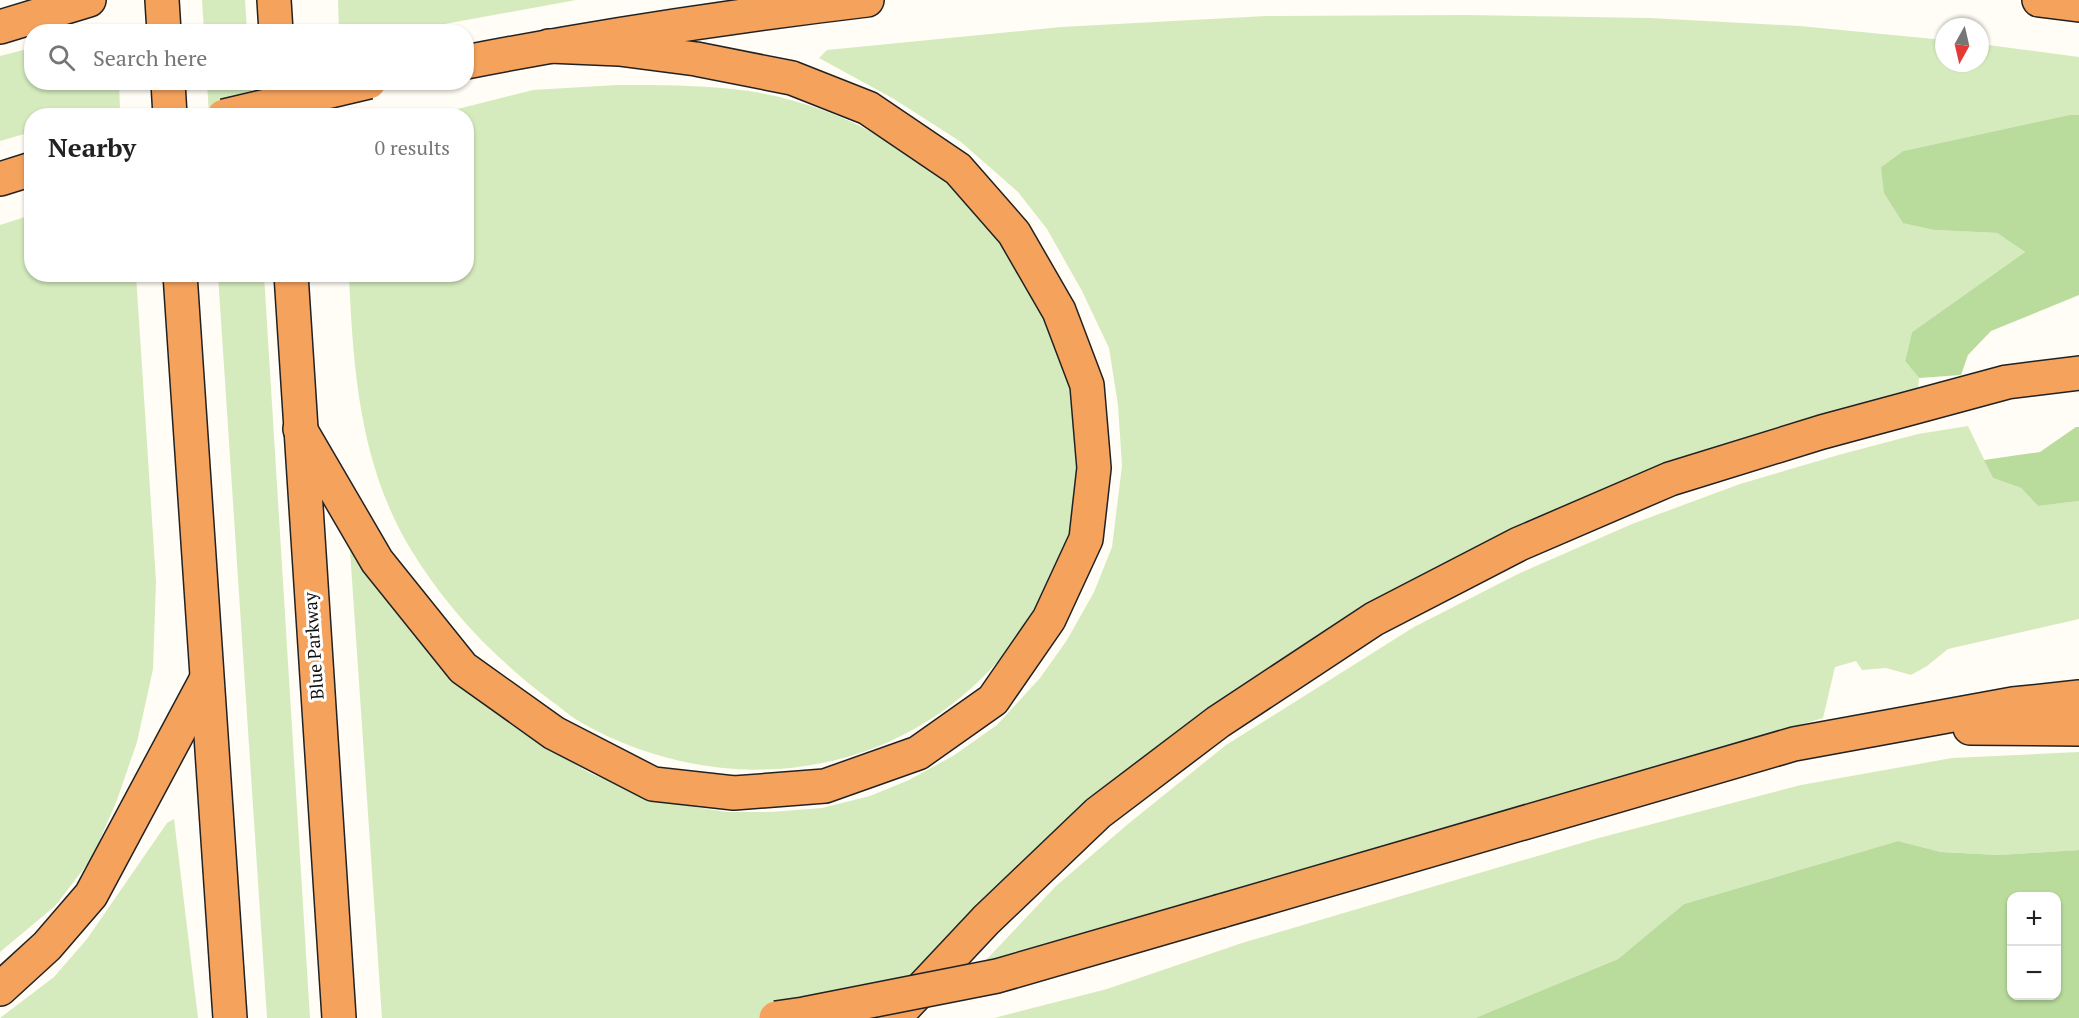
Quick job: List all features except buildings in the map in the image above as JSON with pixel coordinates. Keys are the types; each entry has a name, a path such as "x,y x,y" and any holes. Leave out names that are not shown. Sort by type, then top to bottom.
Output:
{"highway":[{"path":"14,22 89,0"},
{"path":"162,0 164,24"},
{"path":"274,0 276,24"},
{"path":"474,60 549,46 763,13 867,0"},
{"path":"2039,0 2079,5"},
{"path":"300,429 377,561 463,668 554,733 653,784 734,793 825,786 918,753 993,700 1049,620 1086,539 1094,468 1087,385 1059,311 1014,232 958,170 868,108 792,78 696,59 619,49 549,46"},
{"path":"168,90 170,108"},
{"path":"279,90 281,108"},
{"path":"258,108 335,90"},
{"path":"0,179 24,172"},
{"path":"181,282 230,1018"},
{"name":"Blue Parkway","path":"291,282 339,1018"},
{"path":"894,1018 986,920 1098,813 1218,722 1374,619 1519,544 1670,479 1822,432 2007,382 2079,373"},
{"path":"0,989 47,946 91,895 206,680"},
{"path":"776,1018 997,976 1794,744 2013,704 2079,697"},
{"path":"1884,728 2079,729"}],"green space":[{"path":"202,0 245,0 247,24 204,24"},
{"path":"338,0 576,0 444,24 339,24"},
{"path":"1466,15 1650,18 1800,26 1935,39 1935,72 1989,72 1989,45 2079,57 2079,115 2069,115 1903,151 1881,167 1935,230 1997,233 2025,252 1912,332 1905,361 1919,378 1918,389 1727,443 1635,477 1370,605 1292,652 1182,729 1105,789 1043,842 969,913 875,1018 382,1018 349,536 539,743 590,773 633,791 682,805 727,812 771,812 822,808 870,796 909,780 953,756 997,725 1040,678 1067,640 1094,592 1112,547 1122,466 1118,405 1109,348 1082,291 1047,229 1018,192 961,142 894,99 819,58 827,50 1061,27 1266,16"},
{"path":"24,50 24,90 119,90 120,108 24,108 24,134 0,141 0,56"},
{"path":"617,85 700,86 732,89 784,98 818,108 851,122 912,156 967,201 998,236 1061,345 1070,369 1082,436 1073,526 1064,553 1039,603 999,660 951,705 896,739 836,760 773,769 708,766 643,750 576,720 529,684 455,611 410,548 393,516 380,484 362,416 353,346 349,282 474,282 474,108 462,108 533,90"},
{"path":"207,90 251,90 253,108 209,108"},
{"path":"2069,115 2079,115 2079,295 1991,331 1968,355 1961,375 1919,378 1905,361 1912,332 2025,252 1997,233 1935,230 1903,223 1884,193 1881,167 1903,151"},
{"path":"24,217 24,282 136,282 156,581 153,669 137,742 117,800 92,858 55,906 0,952 0,225"},
{"path":"218,282 264,282 310,1018 267,1018"},
{"path":"1968,426 1993,478 2021,488 2038,506 2079,501 2079,619 1948,649 1927,666 1911,675 1886,668 1862,670 1856,661 1835,667 1823,718 1048,945 985,961 1056,886 1226,745 1414,627 1518,574 1632,524 1740,484 1918,434"},
{"path":"2079,427 2079,501 2038,506 2021,488 1993,478 1984,460 2040,452"},
{"path":"2079,752 2079,850 1998,855 1941,852 1898,841 1684,904 1618,959 1475,1018 994,1018 1107,989 1242,943 1595,839 1801,785 1952,758"},
{"path":"174,819 198,1018 0,1018 54,977 87,939 167,823"},
{"path":"1898,841 1941,852 1998,855 2079,850 2079,1018 1475,1018 1618,959 1684,904"}]}
